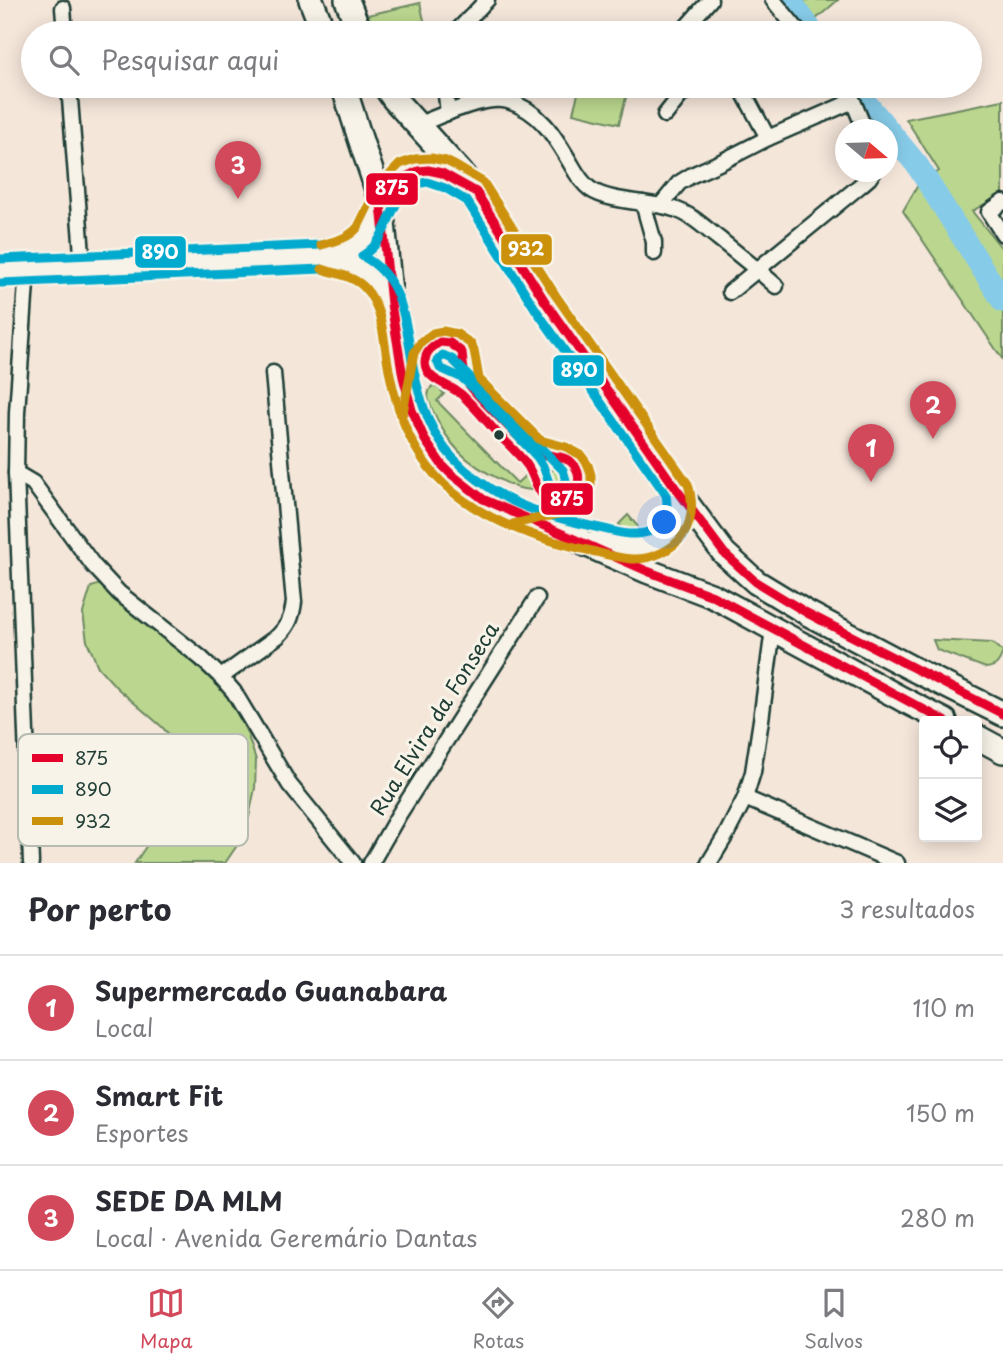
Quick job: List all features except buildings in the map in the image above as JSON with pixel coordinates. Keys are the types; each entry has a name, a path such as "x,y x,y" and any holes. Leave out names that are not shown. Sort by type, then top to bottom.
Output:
{"main road":[{"path":"312,0 320,21"},
{"path":"346,0 355,21"},
{"path":"347,98 381,205 401,370 414,416 425,441 441,464 464,486 483,499 647,571 713,596 935,716"},
{"path":"393,98 476,192 546,303 724,553 756,582 807,613 1003,714"},
{"path":"0,271 323,257 349,250 361,242 368,234 387,194 401,179 418,171 442,173 476,192"},
{"path":"323,257 355,267 371,276 387,300 393,318"},
{"path":"552,530 634,547 648,546 666,538 677,522 680,504 677,490"},
{"path":"982,740 1003,751"}],"street":[{"path":"467,21 487,0"},
{"path":"692,21 710,0"},
{"path":"773,0 790,21"},
{"path":"63,8 64,21"},
{"path":"70,98 83,267"},
{"path":"447,98 449,113"},
{"path":"665,115 678,98"},
{"path":"746,98 768,138"},
{"path":"851,98 860,119"},
{"path":"416,125 472,104 495,99 507,100 521,106 551,130 584,183 592,191 662,205 686,214 776,286"},
{"path":"662,205 679,183 692,175 853,101"},
{"path":"730,292 864,182"},
{"path":"1003,202 989,212 1003,234"},
{"path":"643,203 654,242 654,253"},
{"path":"26,734 16,473 17,412 27,269"},
{"path":"221,677 278,636 286,628 293,612 273,373"},
{"path":"16,473 33,483 93,565 119,593 201,658 234,692 289,783 353,863"},
{"name":"Rua Elvira da Fonseca","path":"372,863 405,804 537,598"},
{"path":"709,863 745,798 753,772 773,629"},
{"path":"745,798 897,863"}],"green space":[{"path":"803,0 838,0 815,20"},
{"path":"420,3 424,21 370,21 368,15"},
{"path":"577,98 626,98 619,124 573,113"},
{"path":"1003,100 1003,194 972,211 1003,250 1003,360 903,211 918,185 939,171 906,119"},
{"path":"446,347 457,354 458,359 451,370 446,371 435,364 434,359 441,348"},
{"path":"432,386 439,388 444,394 437,401 517,483 526,475 531,481 532,490 516,487 489,474 468,460 452,444 430,405 428,395"},
{"path":"561,467 570,471 574,480 570,489 561,493 552,489 548,480 552,471"},
{"path":"628,515 646,536 629,535 619,524"},
{"path":"101,584 213,677 232,702 247,734 169,734 117,688 98,667 87,641 83,613 91,587"},
{"path":"933,640 992,643 1003,652 997,663 986,668 937,650"},
{"path":"248,736 256,760 255,788 248,819"},
{"path":"146,846 237,846 225,863 135,863"}],"waterway":[{"path":"790,0 805,21"},
{"path":"862,98 917,165 1003,301"}],"transit line":[{"name":"932","path":"321,245 341,239 358,227 377,188 400,164 415,159 446,161 483,182 556,296 688,484 692,510 683,535 673,545 654,556 632,559 558,543 522,531 470,505 439,480 416,449 395,396 381,321 371,295 356,281 322,269"},
{"name":"875","path":"936,716 713,596 647,571 483,499 442,465 425,440 412,410 403,377 391,304 381,205 401,179 418,171 428,170 442,173 476,192 546,303 677,490 724,553 756,582 807,613 1003,714"},
{"name":"890","path":"427,182 445,188 467,201 536,310 666,495 665,517 651,531 624,533 555,517 519,504 472,476 453,458 438,438 419,390 401,304 387,277 376,265 362,256 378,241 401,196 416,185 427,182"},
{"name":"890","path":"0,259 321,245"},
{"name":"890","path":"1,283 322,269"},
{"name":"932","path":"403,413 414,353 421,342 433,333 443,331 457,334 471,344 479,379 540,440 566,447 581,455 591,475 588,494 572,511 513,524"},
{"name":"875","path":"440,342 450,343 462,352 465,376 471,388 534,451 565,459 574,465 578,482 569,498 556,501 544,496 527,465 476,409 457,391 429,374 426,355 440,342"},
{"name":"890","path":"443,355 452,359 563,470 566,480 561,489 551,488 538,458 473,388 462,378 440,368 437,361 443,355"}],"place":[{"name":"SEDE DA MLM","path":"238,199"},
{"name":"Smart Fit","path":"933,439"},
{"name":"Supermercado Guanabara","path":"871,482"}]}
